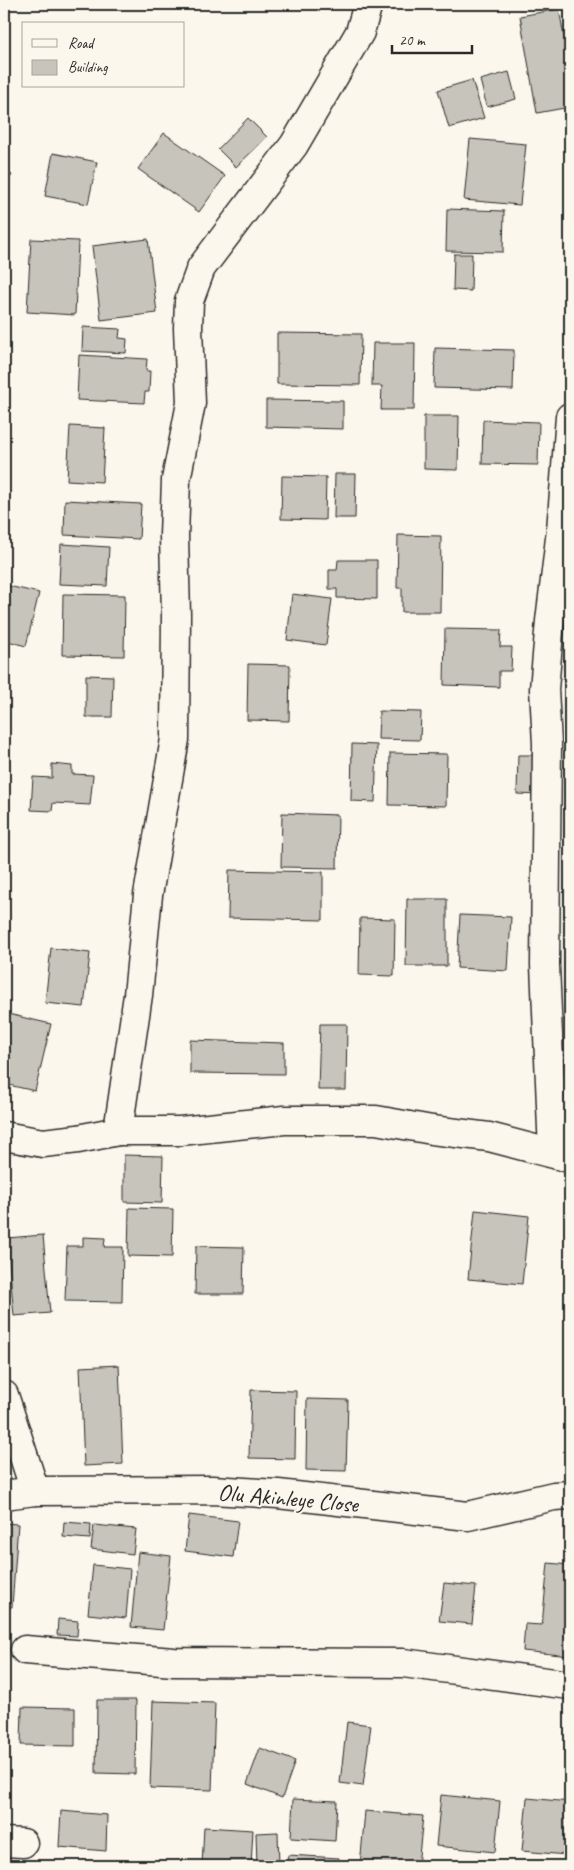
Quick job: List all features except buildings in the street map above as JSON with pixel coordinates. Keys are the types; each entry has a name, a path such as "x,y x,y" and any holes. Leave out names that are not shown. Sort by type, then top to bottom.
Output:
{"street":[{"path":"118,1131 136,1004 148,895 175,739 176,615 174,536 176,480 191,403 188,301 201,268 294,146 360,32 368,4"},
{"path":"4,1136 43,1143 78,1139 118,1131 180,1131 284,1120 376,1120 432,1130 489,1137 562,1155 545,965 547,744 544,689 561,530 570,416"},
{"path":"4,1395 35,1491"},
{"name":"Olu Akinleye Close","path":"4,1495 35,1491 212,1490 278,1494 468,1516 554,1496 570,1495"},
{"path":"25,1650 174,1662 403,1663 570,1685"}]}
